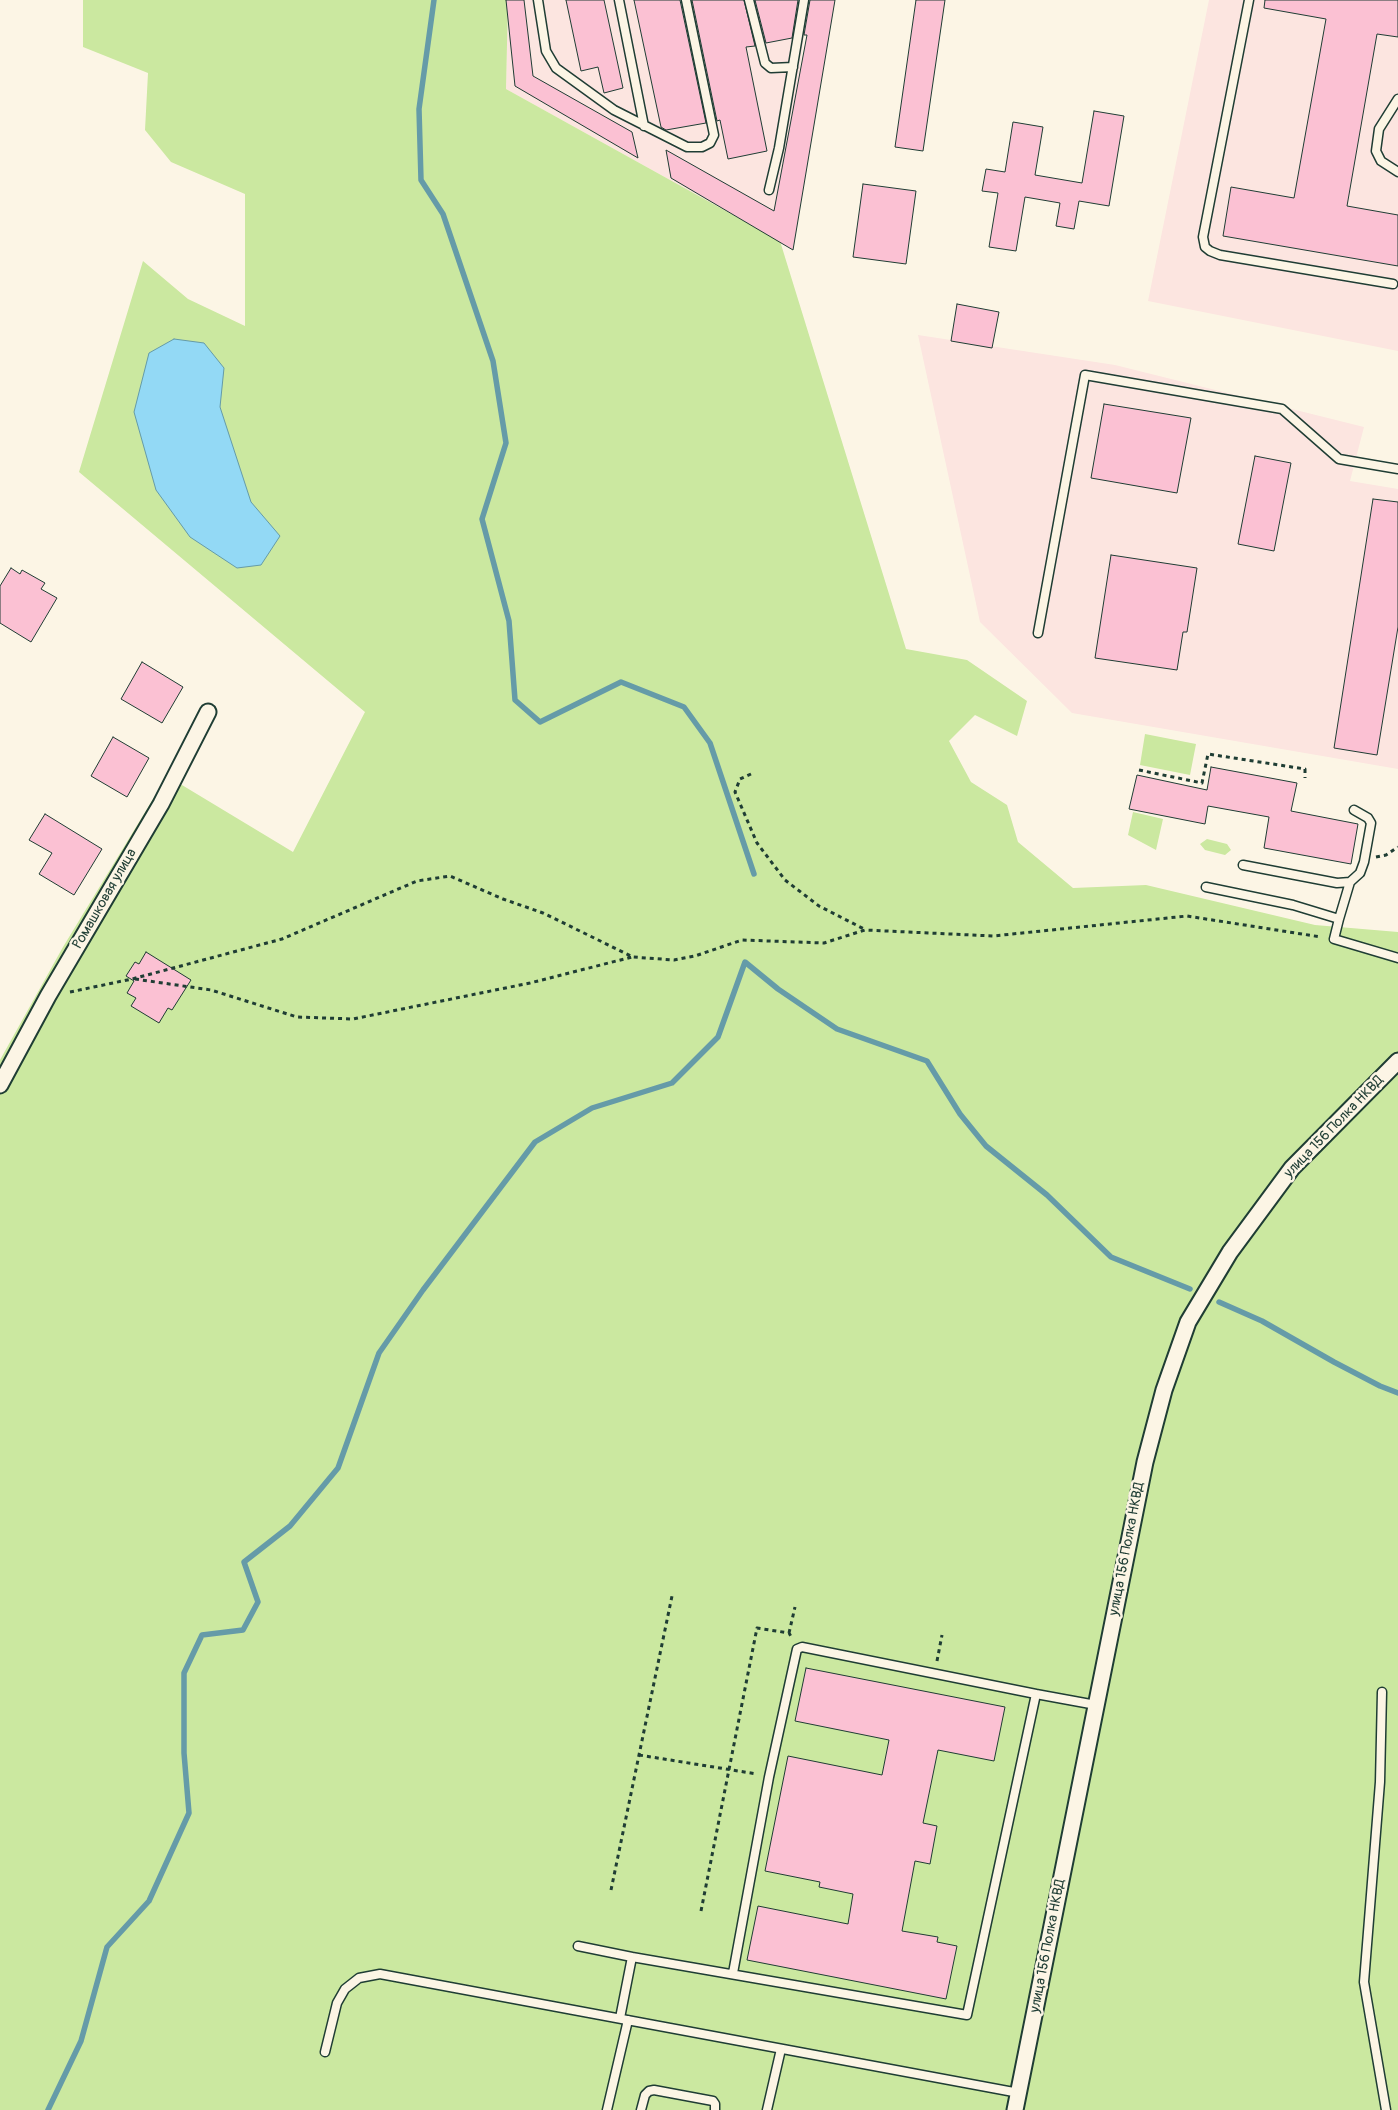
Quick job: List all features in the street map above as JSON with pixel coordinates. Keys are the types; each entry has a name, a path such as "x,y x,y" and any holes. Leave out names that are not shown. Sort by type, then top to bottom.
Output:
{"street":[{"name":"Ромашковая улица","path":"0,1085 48,996 161,804 208,712"},
{"name":"улица 156 Полка НКВД","path":"1015,2110 1144,1462 1164,1390 1188,1322 1230,1252 1292,1168 1398,1061"}],"lane":[{"path":"538,0 546,51 556,68 614,110 688,147 702,147 710,142 714,135 686,0"},
{"path":"619,0 644,126"},
{"path":"749,0 765,63 771,68 793,67"},
{"path":"769,190 779,148 804,0"},
{"path":"1249,0 1203,237 1205,247 1220,255 1394,284"},
{"path":"1398,99 1379,129 1376,151 1381,161 1398,172"},
{"path":"1038,633 1085,374 1282,409 1339,459 1398,469"},
{"path":"1354,810 1368,818 1371,823 1366,856 1360,873 1350,882 1334,939 1398,958"},
{"path":"1243,865 1337,883 1350,882"},
{"path":"1206,887 1293,905 1339,919"},
{"path":"733,1973 769,1777 795,1653 798,1648 1096,1705"},
{"path":"1382,1692 1380,1782 1364,1982 1386,2110"},
{"path":"578,1946 967,2015 1036,1694"},
{"path":"620,2018 632,1957"},
{"path":"325,2052 337,2002 345,1989 359,1978 380,1974 1018,2093"},
{"path":"607,2110 628,2020"},
{"path":"767,2110 781,2048"},
{"path":"641,2110 645,2095 649,2090 713,2101 716,2106 715,2110"}],"path":[{"path":"1139,770 1202,782 1208,754 1305,769 1305,778"},
{"path":"750,774 740,779 735,792 757,843 785,880 819,906 865,930"},
{"path":"1366,856 1386,855 1398,847"},
{"path":"48,996 132,979 282,939 417,881 450,876 503,899 544,912 632,957"},
{"path":"132,979 211,990 297,1017 353,1019 530,984 632,957 674,960 695,956 742,940 824,943 865,930 993,936 1187,916 1334,939"},
{"path":"610,1890 672,1596"},
{"path":"795,1607 789,1633 798,1648"},
{"path":"701,1911 757,1628 789,1633"},
{"path":"935,1674 942,1635"},
{"path":"639,1755 769,1777"}],"shaded area":[{"path":"508,0 808,0 780,241 506,89"},
{"path":"1209,0 1398,0 1398,351 1148,301"},
{"path":"918,335 1115,365 1364,427 1350,481 1398,489 1398,769 1072,713 980,622"}],"green space":[{"path":"83,0 508,0 506,89 780,241 906,649 967,660 1027,701 1017,736 975,715 949,741 971,782 1007,805 1018,842 1073,888 1146,885 1315,925 1398,932 1398,2110 0,2110 0,1060 63,947 167,776 293,852 365,712 79,472 143,261 188,299 245,326 245,194 171,162 145,130 148,73 83,47"},
{"path":"1145,734 1196,744 1190,775 1140,765"},
{"path":"1133,812 1163,819 1156,850 1128,835"},
{"path":"1207,839 1227,844 1231,850 1225,855 1205,850 1200,844"}],"water":[{"path":"174,339 204,343 224,368 220,407 251,502 280,536 261,565 237,568 190,537 156,490 134,412 149,353"}],"building":[{"path":"506,0 524,0 533,76 632,132 638,158 515,86"},
{"path":"566,0 604,0 623,88 604,93 598,67 581,71"},
{"path":"634,0 680,0 706,123 666,130 661,127"},
{"path":"692,0 744,0 755,46 746,47 767,151 728,159 720,120 717,121"},
{"path":"755,0 798,0 792,38 766,43"},
{"path":"810,0 835,0 793,250 671,178 666,150 774,211 807,35 804,35"},
{"path":"916,0 945,0 923,151 895,147"},
{"path":"1265,0 1398,0 1398,37 1377,34 1347,206 1398,215 1398,266 1223,236 1231,187 1294,198 1326,19 1264,8"},
{"path":"1094,111 1124,116 1109,206 1079,201 1074,229 1056,226 1060,203 1025,197 1016,251 989,247 998,193 982,191 986,169 1005,172 1013,122 1043,127 1035,175 1082,183"},
{"path":"863,184 916,191 906,264 853,257"},
{"path":"957,304 999,312 992,348 951,341"},
{"path":"1104,404 1191,418 1177,493 1091,478"},
{"path":"1255,456 1291,463 1274,551 1238,544"},
{"path":"1373,499 1398,502 1398,627 1377,755 1334,748"},
{"path":"1111,555 1197,568 1187,632 1183,632 1177,670 1095,658"},
{"path":"11,568 20,574 22,570 45,583 41,589 57,598 31,642 0,623 0,586"},
{"path":"142,662 183,687 162,723 121,699"},
{"path":"113,737 149,758 127,797 91,776"},
{"path":"1211,767 1297,783 1291,811 1358,824 1351,864 1264,848 1269,817 1208,806 1205,824 1129,809 1137,775 1207,790"},
{"path":"45,814 102,849 74,895 39,874 52,853 29,840"},
{"path":"146,952 191,980 172,1010 168,1008 159,1023 131,1006 136,998 127,993 134,981 126,976 135,962 139,964"},
{"path":"806,1668 1005,1707 994,1761 938,1750 923,1823 937,1826 930,1864 915,1861 902,1931 938,1937 937,1942 957,1946 946,1999 747,1960 758,1906 848,1924 853,1894 819,1887 820,1882 765,1871 788,1756 882,1775 889,1740 795,1721"}],"waterway":[{"path":"434,0 419,109 421,180 443,214 493,361 506,443 482,519 509,621 515,700 540,722 621,682 684,707 710,743 754,874"},
{"path":"48,2110 81,2041 107,1947 149,1901 189,1813 184,1753 184,1673 202,1635 243,1630 258,1602 244,1562 290,1526 338,1468 379,1353 423,1290 535,1142 592,1108 672,1083 718,1037 745,962 778,989 837,1029 927,1061 960,1114 986,1146 1047,1195 1111,1257 1190,1289"},
{"path":"1219,1302 1262,1321 1334,1362 1380,1386 1398,1393"}]}
